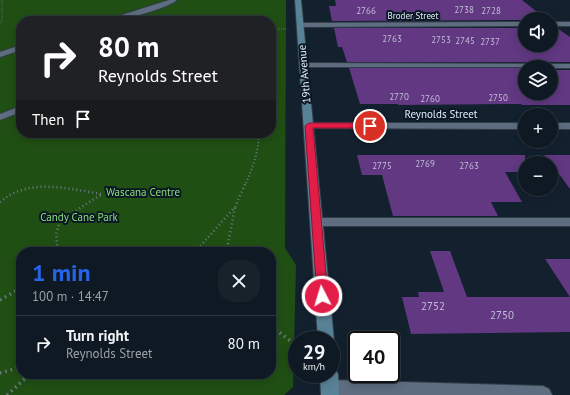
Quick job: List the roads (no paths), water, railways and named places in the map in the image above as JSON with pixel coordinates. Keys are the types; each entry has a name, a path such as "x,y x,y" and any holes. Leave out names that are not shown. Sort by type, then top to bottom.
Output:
{"street":[{"path":"124,16 174,0"},
{"name":"19th Avenue","path":"298,0 325,331"},
{"name":"Broder Street","path":"300,25 518,24"},
{"path":"558,24 570,24"},
{"path":"0,55 16,49"},
{"path":"304,65 570,66"},
{"path":"0,117 16,111"},
{"name":"Reynolds Street","path":"309,126 518,126"},
{"path":"558,126 570,126"},
{"path":"316,222 570,222"},
{"path":"330,388 543,395"}],"park label":[{"name":"Wascana Centre","path":"143,192"},
{"name":"Candy Cane Park","path":"79,217"}]}
